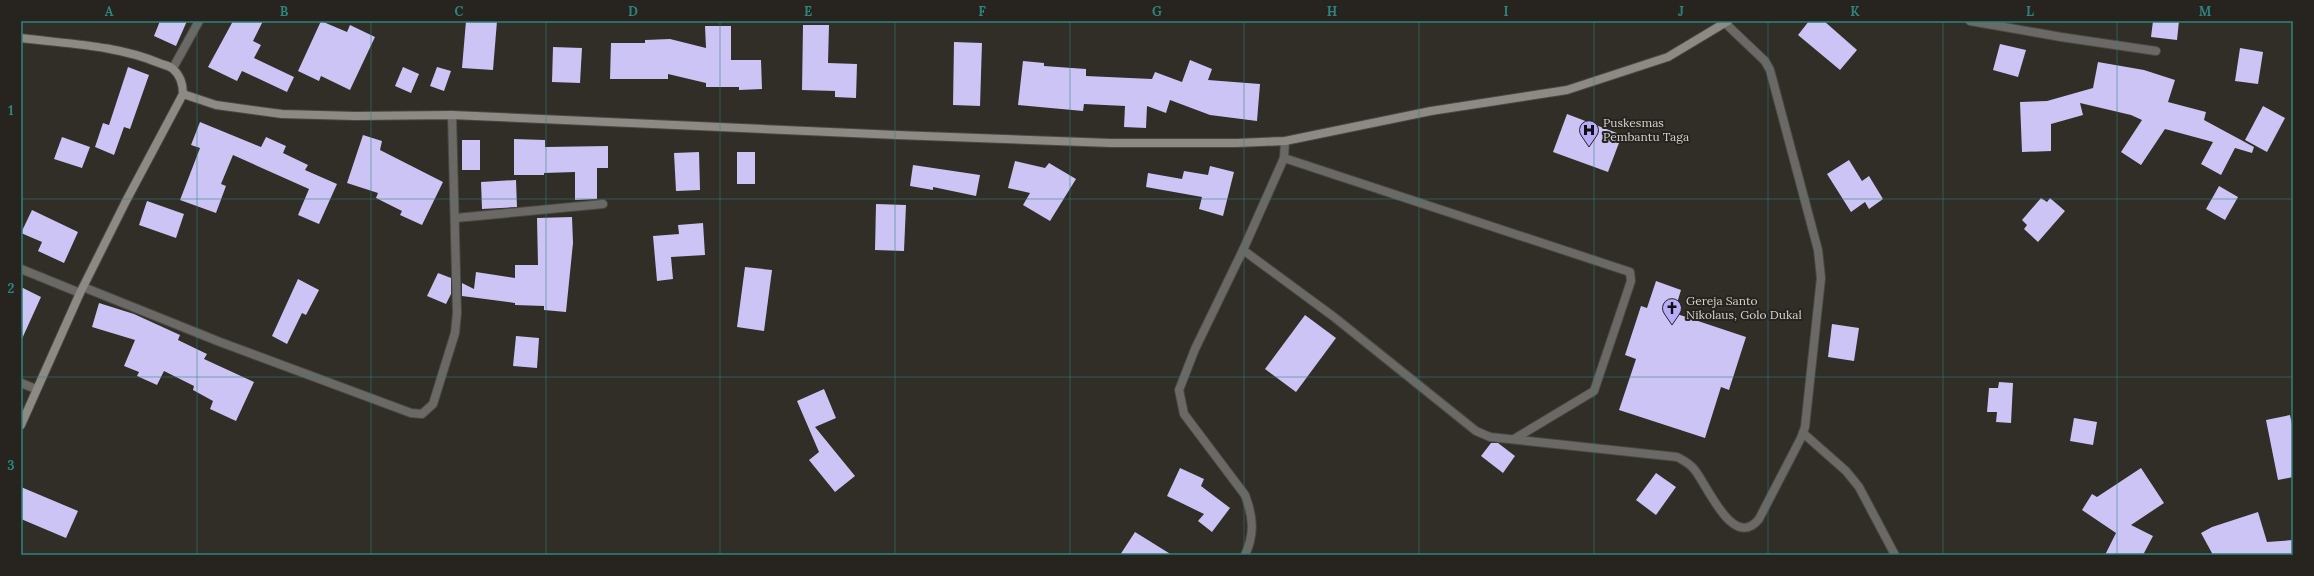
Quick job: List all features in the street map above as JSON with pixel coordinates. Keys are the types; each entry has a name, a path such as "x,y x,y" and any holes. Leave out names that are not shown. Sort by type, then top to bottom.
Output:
{"street":[{"path":"173,68 199,21"},
{"path":"1970,21 2061,37 2156,51"},
{"path":"183,94 216,105 282,114 355,116 452,114 897,135 1111,143 1237,143 1285,141 1431,111 1567,90 1668,57 1726,22 1765,61 1770,70 1818,250 1820,285 1803,433 1759,519 1748,528 1741,528 1728,520 1687,462 1676,457 1490,437 1470,427 1334,317 1243,250"},
{"path":"21,38 81,44 130,53 173,68 183,85 183,94 82,290 21,425"},
{"path":"21,269 82,290 411,413 422,414 433,404 455,333 458,290 452,114"},
{"path":"1245,555 1251,543 1252,523 1251,510 1245,495 1184,414 1179,390 1195,349 1243,250 1284,158 1285,141"},
{"path":"1284,158 1630,272 1631,281 1594,391 1514,439"},
{"path":"456,218 603,204"},
{"path":"21,384 36,389"},
{"path":"1803,433 1846,471 1859,487 1895,555"}],"building":[{"path":"160,21 187,21 176,46 154,36"},
{"path":"233,21 263,21 253,41 261,45 254,58 294,77 287,92 242,71 237,81 208,67"},
{"path":"321,21 347,32 350,25 375,37 350,90 321,76 319,81 298,71"},
{"path":"466,21 497,21 493,70 462,68"},
{"path":"1809,21 1824,21 1857,50 1840,70 1798,35"},
{"path":"2153,21 2179,21 2177,40 2151,37"},
{"path":"803,25 829,25 828,63 857,64 856,98 835,97 835,91 802,90"},
{"path":"705,26 731,26 731,60 761,60 762,89 739,90 739,87 706,87 706,83 668,74 668,79 610,79 611,43 645,43 645,40 670,39 706,48"},
{"path":"954,42 982,43 980,106 953,105"},
{"path":"2000,44 2026,50 2018,77 1993,70"},
{"path":"553,47 582,48 580,83 552,82"},
{"path":"2240,48 2263,52 2258,84 2235,81"},
{"path":"1190,60 1212,69 1208,80 1260,84 1257,121 1210,115 1170,100 1166,113 1147,106 1146,128 1124,127 1125,106 1084,104 1083,111 1018,105 1023,61 1044,63 1044,66 1086,69 1086,76 1152,79 1155,72 1182,82"},
{"path":"2098,62 2144,70 2175,80 2168,102 2206,112 2204,120 2254,147 2252,153 2235,148 2221,175 2201,164 2213,142 2165,129 2141,165 2121,152 2142,120 2131,115 2080,103 2083,115 2051,124 2051,151 2022,152 2020,102 2047,101 2093,88"},
{"path":"128,67 149,75 130,129 124,127 114,155 95,147 103,123 109,125"},
{"path":"403,67 419,74 411,93 395,86"},
{"path":"437,67 451,71 444,91 430,86"},
{"path":"2263,106 2285,118 2267,152 2245,140"},
{"path":"1567,114 1622,135 1608,172 1553,152"},
{"path":"200,122 261,147 266,137 286,146 283,153 308,165 305,170 337,184 319,224 298,215 309,189 233,155 221,184 226,186 216,213 180,200 200,148 191,145"},
{"path":"363,135 382,141 380,150 443,182 422,225 400,215 402,211 376,198 378,193 347,183"},
{"path":"62,137 90,147 82,168 54,159"},
{"path":"514,139 545,140 545,147 608,146 608,168 597,168 597,199 575,200 575,172 544,173 544,175 514,175"},
{"path":"462,140 480,140 480,170 462,170"},
{"path":"699,152 700,190 676,191 674,153"},
{"path":"737,152 755,152 755,184 737,184"},
{"path":"1849,160 1862,181 1869,176 1883,199 1869,209 1865,202 1851,212 1827,174"},
{"path":"1015,161 1045,168 1049,163 1076,179 1050,221 1023,205 1030,193 1008,188"},
{"path":"913,165 980,175 976,196 933,187 933,190 910,186"},
{"path":"1210,166 1234,172 1223,216 1199,209 1202,197 1146,187 1148,173 1182,179 1184,171 1208,175"},
{"path":"516,180 517,207 482,209 481,182"},
{"path":"2219,186 2238,197 2225,220 2206,209"},
{"path":"2041,198 2047,202 2050,198 2065,211 2038,242 2024,229 2027,225 2022,220"},
{"path":"147,201 184,214 176,238 139,225"},
{"path":"876,204 906,205 904,251 875,250"},
{"path":"32,210 78,232 64,263 38,251 42,242 21,233"},
{"path":"572,217 573,243 566,312 544,310 544,306 515,305 515,303 462,296 462,283 474,289 476,272 515,278 515,265 538,265 537,218"},
{"path":"703,223 705,255 671,257 673,279 657,281 653,236 679,234 678,225"},
{"path":"745,267 772,270 764,331 737,327"},
{"path":"438,273 451,278 451,294 446,304 427,296"},
{"path":"298,279 319,290 306,315 302,313 287,344 272,336"},
{"path":"1656,281 1681,290 1674,313 1746,337 1729,390 1721,387 1705,438 1619,410 1636,359 1625,355 1641,306 1647,308"},
{"path":"21,287 41,297 21,341"},
{"path":"99,303 134,314 180,335 178,340 207,354 204,359 254,382 236,421 210,409 213,401 193,390 194,386 164,371 157,385 137,376 139,372 124,366 135,340 92,327"},
{"path":"1305,315 1336,338 1296,392 1265,369"},
{"path":"1832,324 1859,328 1854,361 1828,357"},
{"path":"516,336 539,338 537,368 513,366"},
{"path":"1999,382 2013,383 2011,423 1996,422 1997,412 1987,412 1989,388 1998,388"},
{"path":"824,389 836,418 815,427 855,476 835,492 809,460 819,452 797,401"},
{"path":"2290,415 2293,429 2293,477 2278,480 2266,420"},
{"path":"2074,418 2097,422 2093,445 2070,441"},
{"path":"1491,443 1498,443 1515,456 1503,473 1481,456"},
{"path":"1180,468 1204,479 1201,486 1230,508 1212,532 1198,521 1204,514 1167,496"},
{"path":"2141,468 2164,503 2131,525 2153,536 2143,555 2105,555 2116,533 2082,510 2092,494 2097,497"},
{"path":"1656,473 1676,487 1656,515 1636,500"},
{"path":"21,487 78,511 66,538 21,519"},
{"path":"2258,512 2267,542 2293,540 2293,555 2213,555 2201,533 2212,527"},
{"path":"1135,532 1172,555 1120,555"}],"place":[{"name":"Puskesmas Pembantu Taga","path":"1589,147"},
{"name":"Gereja Santo Nikolaus, Golo Dukal","path":"1672,325"}]}
